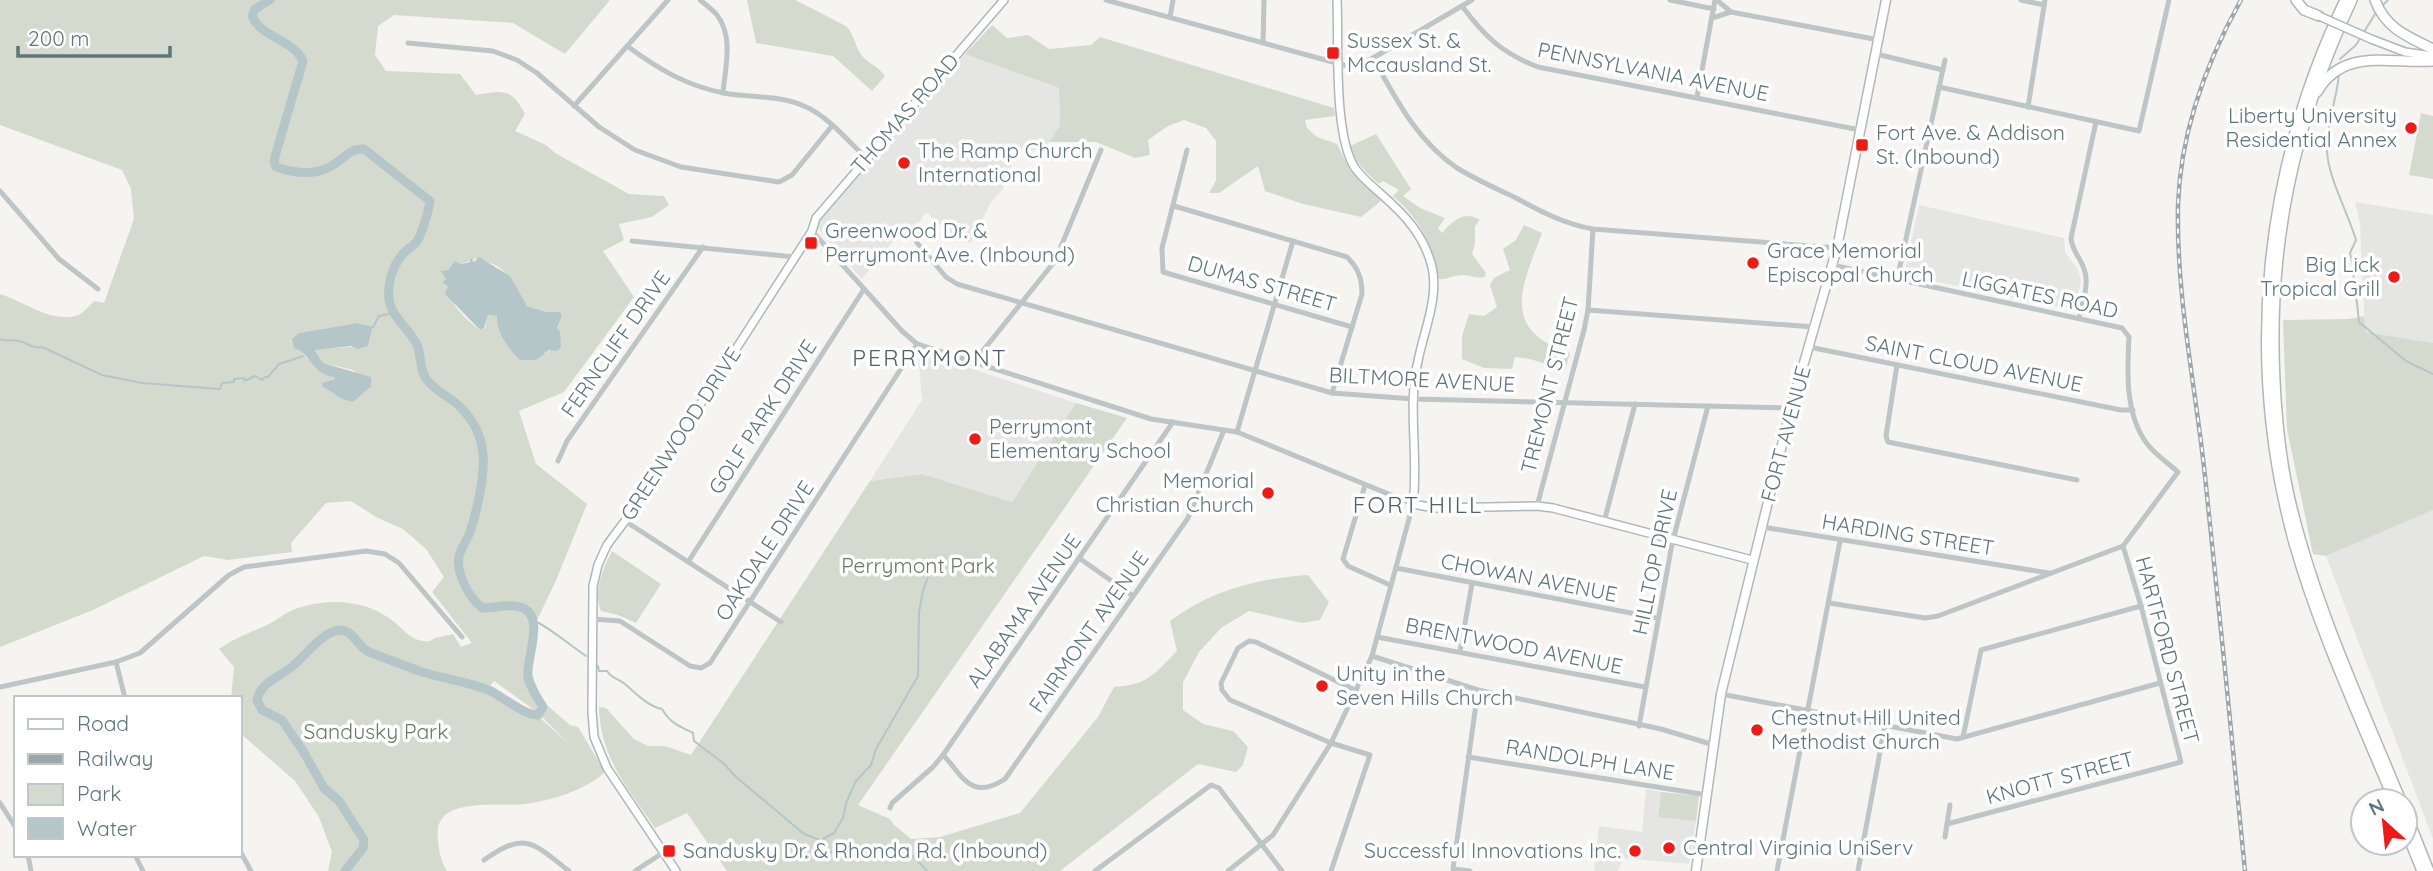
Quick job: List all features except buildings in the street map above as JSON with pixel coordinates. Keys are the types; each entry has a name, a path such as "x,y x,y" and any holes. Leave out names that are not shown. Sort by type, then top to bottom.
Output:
{"highway":[{"path":"2296,0 2304,10 2319,16"},
{"path":"2302,0 2319,16"},
{"path":"2335,21 2338,0"},
{"path":"2345,0 2307,91 2289,149 2278,201 2267,304 2269,396 2283,496 2302,567 2388,787"},
{"path":"2352,0 2325,58 2291,172 2277,259 2274,352 2280,444 2292,511 2312,578 2395,787"},
{"path":"2375,0 2392,27 2433,49"},
{"path":"2308,109 2326,77 2343,65 2433,58"},
{"path":"2419,846 2429,871"}],"main road":[{"name":"FORT AVENUE","path":"1696,871 1721,695 1791,408 1837,248 1886,0"}],"street":[{"path":"574,106 668,0"},
{"path":"700,0 718,16 725,33 728,47 723,93"},
{"name":"THOMAS ROAD","path":"812,231 816,218 1004,0"},
{"path":"1106,0 1351,67 1373,58 1472,0"},
{"path":"1170,17 1173,0"},
{"path":"1264,0 1264,43"},
{"path":"1227,871 1273,835 1331,743 1372,656 1413,504 1414,399 1417,364 1433,296 1433,270 1418,232 1404,215 1356,170 1347,154 1342,131 1338,0"},
{"path":"1670,0 1714,9"},
{"path":"1697,97 1716,0 1731,12 1879,40"},
{"path":"2021,0 2045,2 2028,107"},
{"path":"1939,87 2139,131 2169,0"},
{"name":"PENNSYLVANIA AVENUE","path":"1462,6 1484,35 1515,58 1538,67 1860,130"},
{"path":"1712,18 1731,12"},
{"path":"2319,16 2405,52 2433,58"},
{"path":"408,43 493,51 505,55 537,73 599,127 635,150 681,167 715,174 779,182 792,175 832,126"},
{"path":"627,46 683,82 723,93 805,106 832,126 866,159"},
{"path":"1876,54 1943,70"},
{"path":"1373,58 1407,119 1431,146 1458,168 1555,218 1575,226 1593,229 1837,248"},
{"path":"1897,280 1945,60"},
{"path":"2079,318 2087,279 2072,248 2071,238 2096,122"},
{"path":"973,363 1055,261 1101,150"},
{"path":"1187,150 1174,206 1346,257 1355,265 1362,279 1362,294 1332,393"},
{"path":"0,191 59,259 98,289"},
{"name":"DUMAS STREET","path":"1174,206 1162,248 1163,272 1352,327"},
{"name":"TREMONT STREET","path":"1537,506 1588,310 1593,229"},
{"path":"812,231 902,331 917,344 1151,419 1237,432 1413,504 1434,508 1537,506 1752,560"},
{"name":"GREENWOOD DRIVE","path":"676,871 599,753 594,737 593,586 607,545 812,231"},
{"path":"632,241 795,257"},
{"path":"1237,432 1293,241"},
{"name":"BILTMORE AVENUE","path":"917,243 951,281 1332,393 1414,399 1791,408"},
{"name":"FERNCLIFF DRIVE","path":"558,461 566,441 703,247"},
{"name":"LIGGATES ROAD","path":"1832,265 2079,318 2122,328 2127,332 2129,340 2126,369 2140,433 2149,446 2178,472 2123,546"},
{"name":"GOLF PARK DRIVE","path":"688,562 864,289"},
{"path":"1588,310 1814,327"},
{"name":"OAKDALE DRIVE","path":"593,619 620,621 690,666 701,667 710,663 917,344"},
{"name":"SAINT CLOUD AVENUE","path":"1809,347 2121,410 2133,410"},
{"path":"1898,365 1886,436 1888,442 2077,480"},
{"path":"1604,522 1634,404"},
{"name":"HILLTOP DRIVE","path":"1639,726 1657,618 1708,407"},
{"name":"ALABAMA AVENUE","path":"890,808 892,803 943,755 1173,422"},
{"name":"FAIRMONT AVENUE","path":"943,755 960,777 972,785 987,786 1004,779 1188,518 1224,430"},
{"path":"1365,485 1343,559 1348,566 1390,585"},
{"path":"625,521 780,622"},
{"name":"HARDING STREET","path":"1762,527 2050,573"},
{"path":"1777,871 1840,541"},
{"path":"1829,603 1925,618 1938,616 2123,546"},
{"name":"HARTFORD STREET","path":"2123,546 2181,762"},
{"path":"0,687 116,662 147,648 229,575 244,567 366,551 384,554 399,563 461,637"},
{"path":"1079,558 1133,596"},
{"name":"CHOWAN AVENUE","path":"1396,568 1657,618"},
{"path":"1460,651 1472,584"},
{"path":"1963,737 1979,654 1986,649 2141,606"},
{"name":"BRENTWOOD AVENUE","path":"1377,637 1645,687"},
{"path":"1331,871 1370,758 1368,754 1331,743 1225,696 1221,683 1238,648 1249,641 1357,691"},
{"path":"1372,656 1478,690 1661,729 1714,746"},
{"path":"116,662 124,696"},
{"path":"1721,695 1957,739 2160,682"},
{"path":"1470,871 1453,869 1478,690"},
{"path":"1858,871 1885,725"},
{"name":"RANDOLPH LANE","path":"1468,757 1707,794"},
{"name":"KNOTT STREET","path":"1947,824 2181,762"},
{"path":"1095,871 1206,786 1213,785 1219,788 1282,871"},
{"path":"0,803 14,825"},
{"path":"1945,837 1950,805"},
{"path":"484,859 502,847 522,842 532,845 569,871"},
{"path":"635,871 664,852"},
{"path":"242,855 251,871"}],"shaded area":[{"path":"965,54 1059,88 1060,125 1045,148 1020,153 1017,151 1003,189 991,202 971,243 955,238 926,212 913,231 899,234 862,279 821,233 818,227 821,219"},
{"path":"2355,202 2433,215 2433,343 2365,332 2360,223"},
{"path":"1919,205 2064,238 2065,252 2078,270 2081,280 2074,310 1904,275"},
{"name":"Perrymont Elementary School","path":"918,351 1076,403 1012,502 922,474 870,481 922,400"},
{"path":"2433,510 2433,839 2419,802 2419,787 2413,787 2326,556"},
{"path":"1646,789 1661,792 1658,816 1696,821 1689,864 1623,858 1618,871 1594,871 1599,826 1642,832"}],"green space":[{"name":"Sandusky Park","path":"0,0 610,0 565,54 513,23 394,15 378,26 375,55 386,71 460,74 476,95 500,92 511,95 525,114 515,131 546,145 555,153 629,194 664,196 669,205 652,217 619,224 624,240 603,251 634,297 564,392 519,411 536,464 587,504 536,622 531,671 542,701 570,725 578,727 605,772 578,789 557,797 525,804 455,809 445,816 439,825 438,840 447,871 328,871 332,852 319,817 295,781 242,735 242,696 231,696 234,667 219,649 288,612 307,605 331,602 355,604 389,618 417,640 430,641 453,634 461,647 472,643 432,592 444,577 426,549 403,529 376,517 351,501 326,503 291,543 292,552 228,560 204,556 93,610 0,647 0,294 59,317 78,315 94,301 104,303 134,219 131,189 122,170 0,125","holes":["476,259 503,270 527,306 560,313 557,329 560,341 552,349 542,355 520,360 500,334 497,316 488,315 485,328 480,330 459,311 451,299 448,286 442,283 446,279 445,274 454,261 460,264","357,323 373,328 368,346 315,349 323,363 353,370 371,387 353,402 323,383 335,377 304,356 299,333","494,681 537,712 570,745 538,716 524,712 487,690"]},
{"path":"747,0 795,0 846,26 863,57 885,76 872,91 833,56 756,43"},
{"path":"992,25 1007,38 1028,35 1049,49 1091,45 1100,37 1334,108 1335,116 1305,120 1307,128 1317,137 1337,144 1350,170 1381,201 1361,217 1303,204 1265,191 1258,166 1219,193 1209,193 1216,180 1216,141 1206,128 1184,120 1168,126 1148,140 1150,155 1135,158 1096,142 1049,142 1060,125 1059,88 965,54"},
{"path":"2421,113 2433,116 2433,179 2409,175"},
{"path":"1376,134 1411,189 1403,196 1420,208 1445,218 1438,228 1442,233 1464,217 1480,220 1475,226 1472,254 1486,273 1485,277 1462,275 1438,279 1433,255 1424,233 1411,214 1393,196 1399,190 1383,181 1379,184 1352,152 1350,146"},
{"path":"1524,225 1542,233 1523,288 1525,319 1533,332 1548,343 1570,353 1565,370 1515,357 1512,369 1484,368 1462,359 1462,336 1469,314 1484,316 1497,307 1490,285 1494,278 1510,270 1503,249 1516,240"},
{"path":"2364,316 2366,332 2433,343 2433,510 2326,556 2313,554 2287,429 2283,320 2348,319"},
{"name":"Perrymont Park","path":"1076,403 1127,418 858,805 890,819 911,839 940,837 1020,813 1098,717 1114,687 1135,684 1150,677 1177,651 1170,621 1201,602 1235,588 1271,579 1308,575 1329,602 1320,620 1302,623 1249,611 1221,628 1199,652 1183,682 1183,710 1203,724 1233,731 1248,747 1243,765 1236,772 1198,764 1060,871 727,871 687,813 655,828 617,772 610,757 604,742 599,707 606,708 634,739 648,746 665,746 691,755 870,481 922,474 1012,502"},
{"path":"612,551 661,584 636,623 601,611 599,588 602,572"},
{"path":"1661,792 1699,796 1696,821 1658,817"}],"water":[{"path":"479,257 510,276 527,306 546,312 560,312 562,315 557,328 560,332 561,347 557,351 549,350 536,360 520,360 503,339 497,316 488,315 484,328 480,330 445,294 448,286 442,283 446,279 441,271 448,270 454,261 461,264 470,262 471,258 474,262"},
{"path":"357,323 373,327 368,346 358,349 351,346 315,350 323,363 371,377 371,387 353,402 342,399 322,386 322,383 335,377 316,368 304,354 294,348 292,339 299,333"}],"waterway":[{"path":"270,0 255,9 252,16 262,29 292,48 303,61 276,153 276,167 299,172 321,171 352,151 364,149 430,201 419,238 398,260 393,270 389,300 417,345 427,380 464,411 480,438 483,454 482,482 473,524 459,556 460,570 472,598 482,608 515,606 525,609 531,616 534,636 528,678 543,707 538,715 532,714 491,691 419,671 369,652 345,631 327,634 294,665 267,684 257,700 262,710 282,720 324,788 339,801 364,840 363,848 345,871"},
{"path":"2384,4 2388,0"},
{"path":"2364,32 2375,14"},
{"path":"2340,59 2361,37"},
{"path":"2339,74 2327,151 2335,183 2356,240 2350,253 2359,322 2406,361 2433,374"},
{"path":"373,327 379,316 394,313"},
{"path":"0,339 42,347 102,375 142,383 220,389 222,383 234,382 234,379 244,378 245,381 255,376 262,380 279,364 304,356"},
{"path":"823,839 834,833 843,818 846,803 856,781 871,765 876,749 918,676 919,612 923,590 932,567"},
{"path":"533,620 586,656"},
{"path":"598,666 599,671 607,671 647,703 662,709 675,724 693,733 694,741 804,834 825,842 824,852 860,856 882,847 894,846 913,856 927,871"}],"railway":[{"path":"2241,0 2206,74 2190,126 2180,179 2178,241 2245,871"}],"place":[{"name":"Sussex St. & Mccausland St.","path":"1333,53"},
{"name":"Liberty University Residential Annex","path":"2411,128"},
{"name":"Fort Ave. & Addison St. (Inbound)","path":"1862,145"},
{"name":"The Ramp Church International","path":"904,163"},
{"name":"Greenwood Dr. & Perrymont Ave. (Inbound)","path":"811,243"},
{"name":"Grace Memorial Episcopal Church","path":"1753,263"},
{"name":"Big Lick Tropical Grill","path":"2394,277"},
{"name":"Perrymont Elementary School","path":"975,439"},
{"name":"Memorial Christian Church","path":"1268,493"},
{"name":"Unity in the Seven Hills Church","path":"1322,686"},
{"name":"Chestnut Hill United Methodist Church","path":"1757,730"},
{"name":"Central Virginia UniServ","path":"1669,848"},
{"name":"Sandusky Dr. & Rhonda Rd. (Inbound)","path":"669,851"},
{"name":"Successful Innovations Inc.","path":"1635,851"}],"district":[{"name":"PERRYMONT","path":"930,358"},
{"name":"FORT HILL","path":"1418,505"}]}
